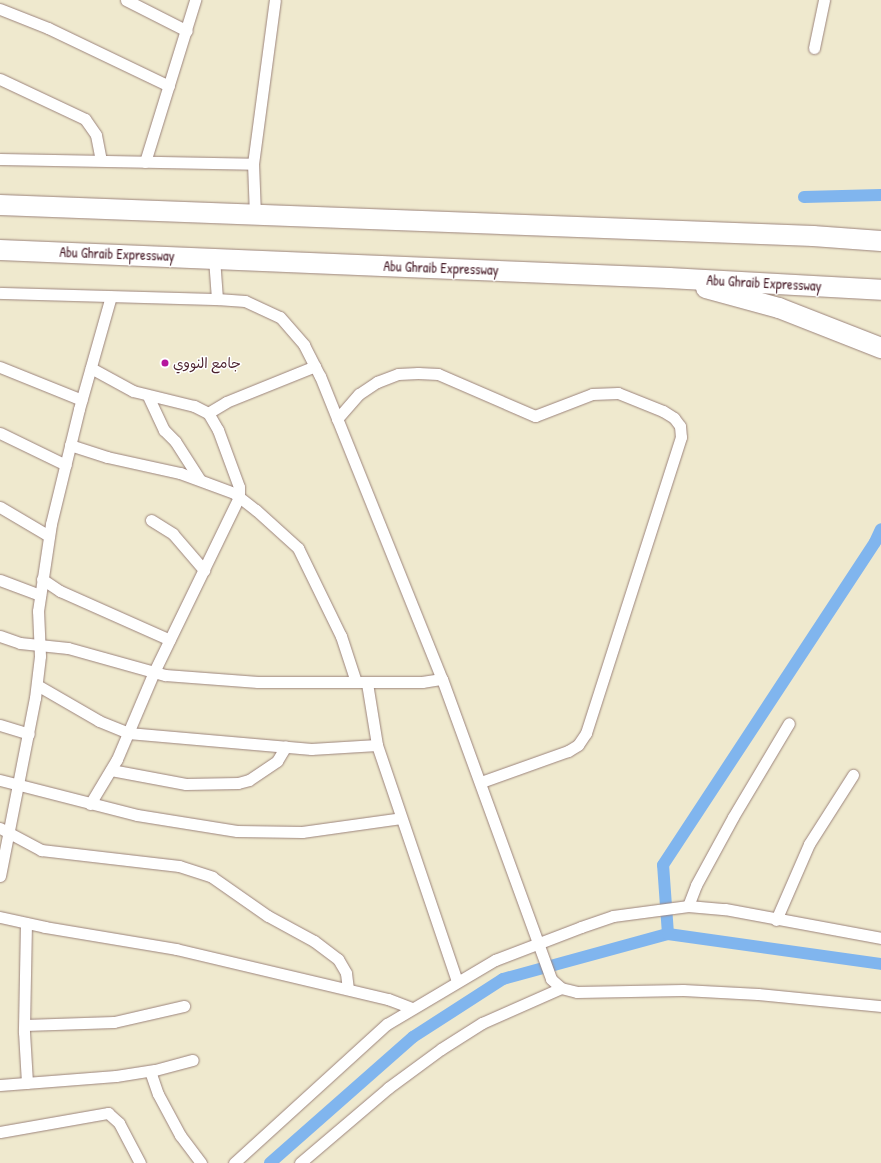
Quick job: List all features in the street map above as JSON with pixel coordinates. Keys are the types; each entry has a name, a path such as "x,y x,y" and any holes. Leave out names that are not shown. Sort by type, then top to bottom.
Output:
{"highway":[{"path":"0,205 813,236 881,241"},
{"path":"813,236 881,233"},
{"name":"Abu Ghraib Expressway","path":"0,250 669,278 881,290"},
{"path":"669,278 779,308 881,348"}],"street":[{"path":"126,0 187,31"},
{"path":"145,162 187,31 195,0"},
{"path":"255,215 253,164 275,0"},
{"path":"814,48 824,0"},
{"path":"0,9 48,28 169,86"},
{"path":"0,79 85,119 96,135 101,160"},
{"path":"0,159 253,164"},
{"path":"214,258 217,299"},
{"path":"0,293 245,301 280,317 304,345 315,366 337,418 442,679 540,941 550,975 561,988 577,992 683,990 743,993 881,1006"},
{"path":"0,872 4,830 18,787 29,734 37,684 40,595 49,536 70,445 111,296"},
{"path":"208,413 226,402 315,366"},
{"path":"0,367 82,400"},
{"path":"90,804 111,770 154,672 240,497 239,487 218,430 208,413 194,406 148,396 91,368"},
{"path":"337,418 359,394 377,382 398,374 418,373 438,374 535,416 592,394 618,393 663,411 674,418 680,426 681,437 586,733 578,745 568,751 481,782"},
{"path":"148,396 164,430 174,440 200,480"},
{"path":"0,433 66,465"},
{"path":"70,445 107,457 180,473 240,497 298,548 341,636 356,682"},
{"path":"0,507 49,536"},
{"path":"151,520 172,534 204,570"},
{"path":"42,579 60,591 170,640"},
{"path":"0,580 40,595"},
{"path":"0,636 39,645 68,648 154,672 258,682 422,682 442,679"},
{"path":"367,682 377,745 457,981"},
{"path":"37,684 99,721 128,733 335,749 377,745"},
{"path":"688,906 696,885 733,817 789,723"},
{"path":"0,725 29,734"},
{"path":"111,770 186,784 238,783 249,780 277,761 286,746"},
{"path":"776,920 809,844 853,775"},
{"path":"0,780 18,787 169,821 237,831 302,832 401,818"},
{"path":"4,830 25,843 41,850 179,866 212,877 268,916 314,941 338,959 346,973 348,989"},
{"path":"234,1163 371,1038 411,1008 495,960 540,941 613,916 669,907 688,906 725,909 776,920 881,938"},
{"path":"0,917 26,923 140,941 348,989 388,999 411,1008"},
{"path":"26,923 24,1025 28,1083"},
{"path":"300,1163 388,1088 441,1049 482,1022 561,988"},
{"path":"24,1025 114,1022 184,1006"},
{"path":"0,1085 77,1080 150,1071 193,1060"},
{"path":"150,1071 161,1101 180,1135 201,1163"},
{"path":"0,1132 108,1113 119,1123 140,1163"}],"waterway":[{"path":"804,197 881,195"},
{"path":"668,934 663,865 875,542 881,529"},
{"path":"270,1163 413,1037 503,979 668,934 881,964"}],"place":[{"name":"جامع النووي","path":"165,363"}]}
